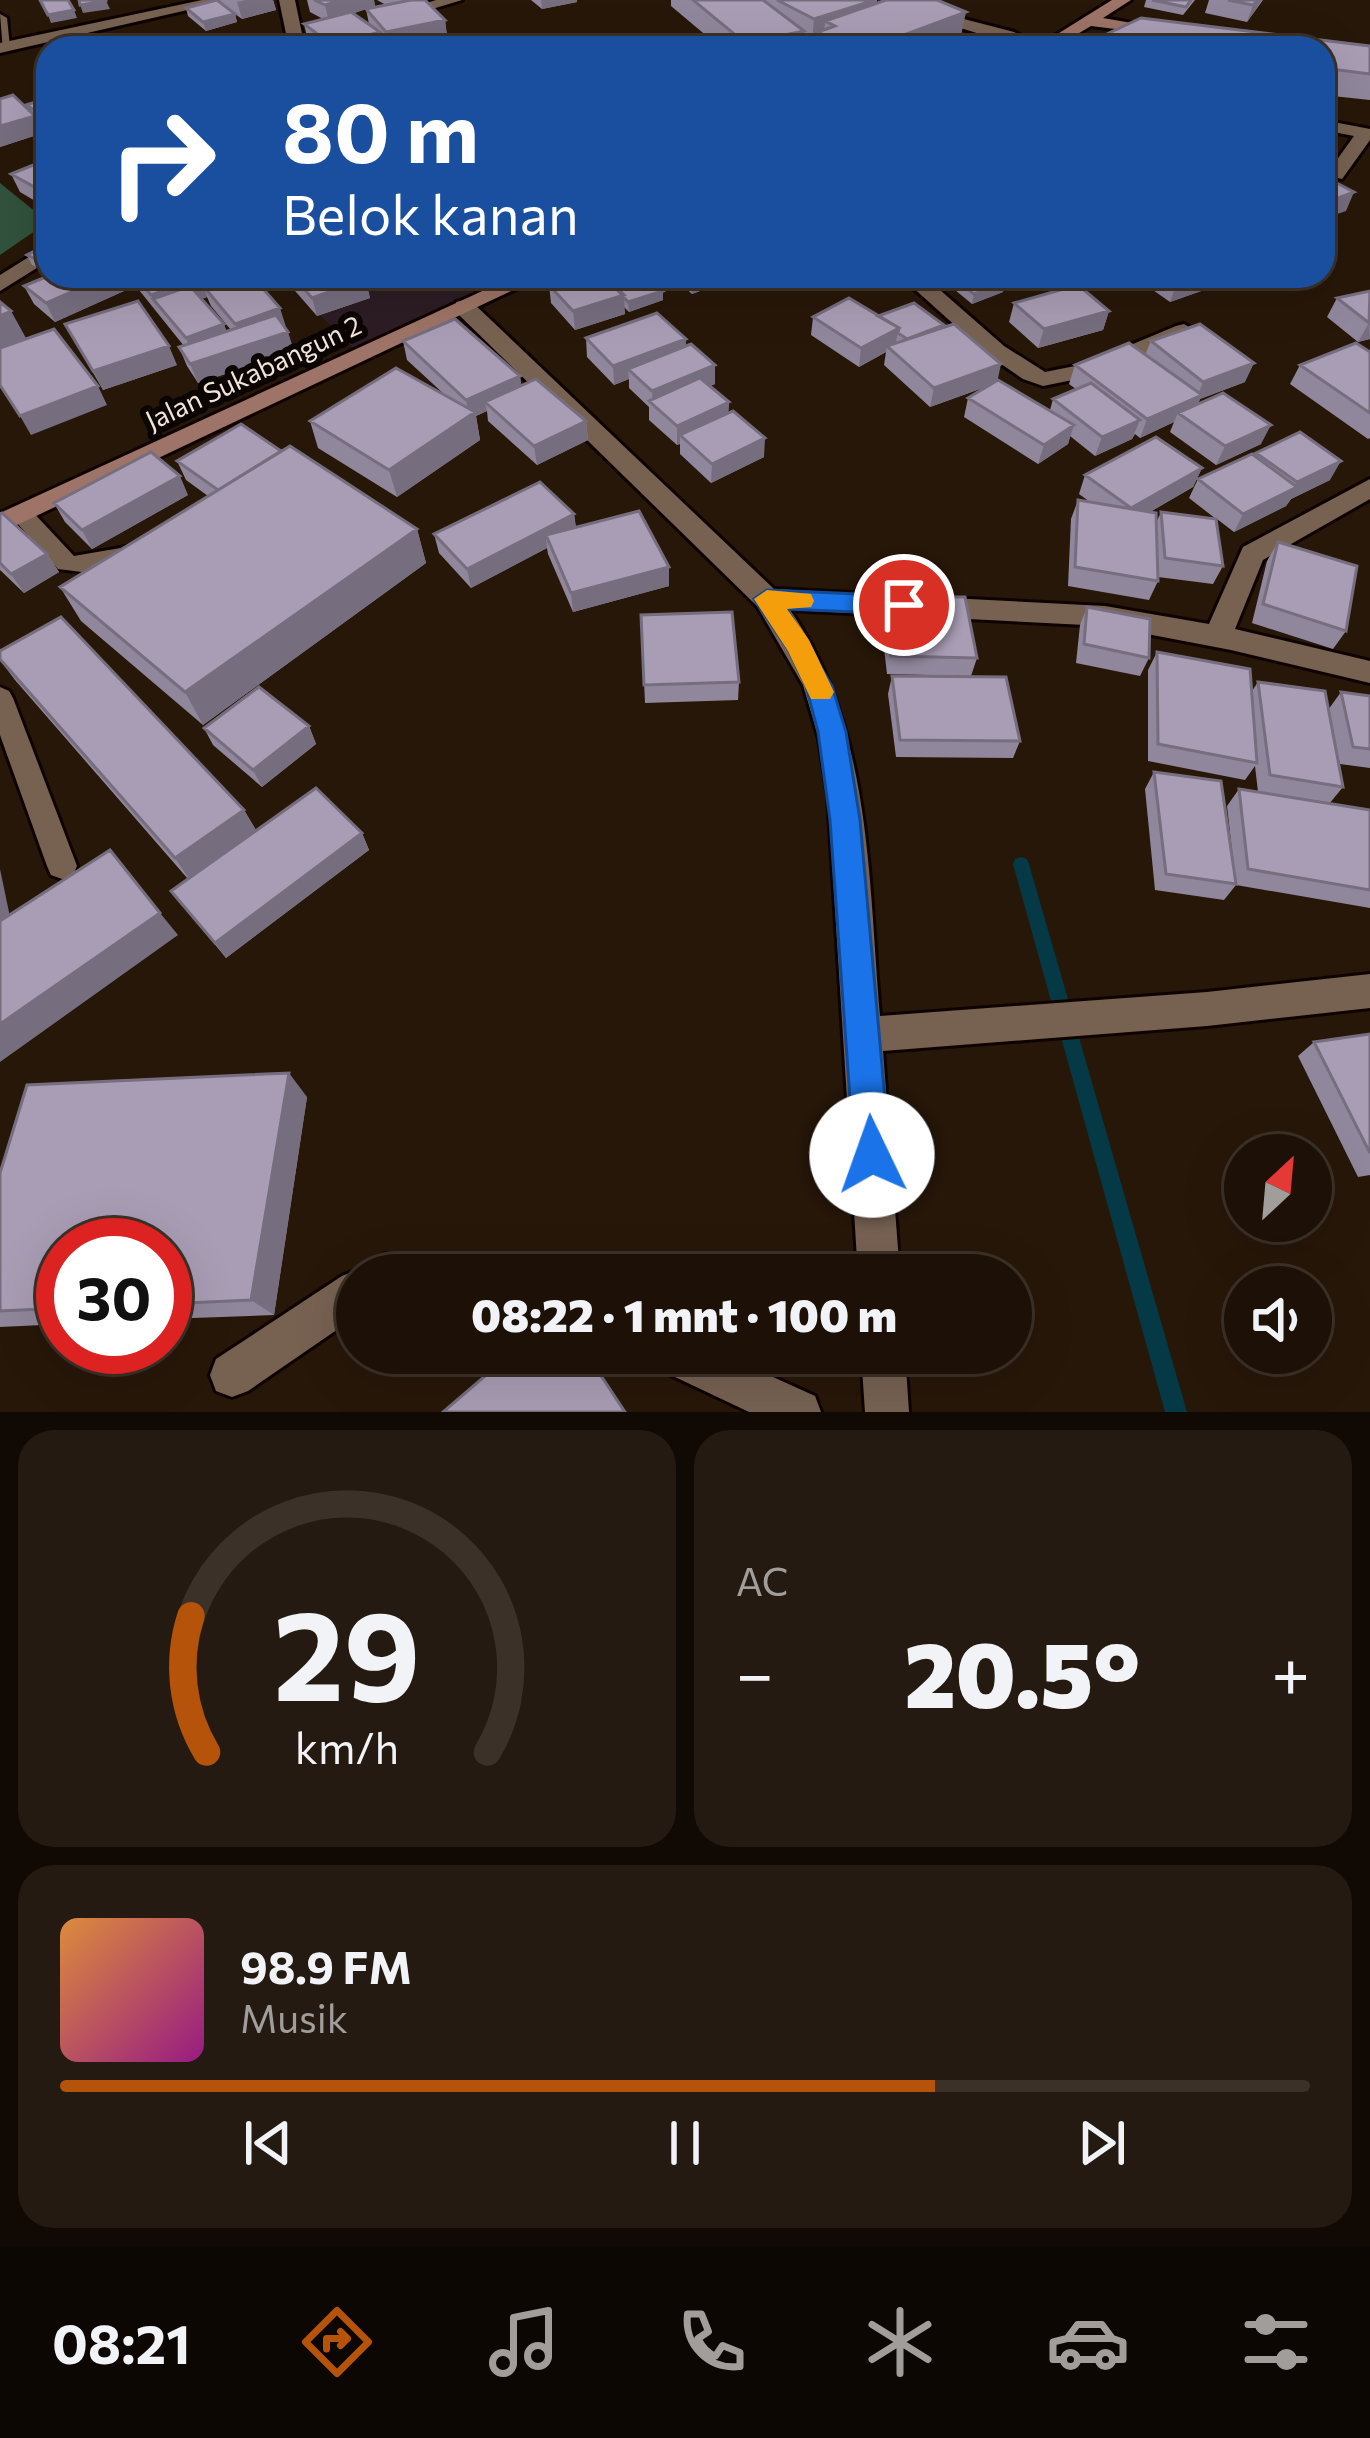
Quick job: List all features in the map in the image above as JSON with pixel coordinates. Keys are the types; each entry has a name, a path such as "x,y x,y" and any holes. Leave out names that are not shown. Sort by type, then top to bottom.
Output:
{"street":[{"path":"130,0 141,20"},
{"path":"59,36 223,0"},
{"path":"287,0 296,36"},
{"path":"376,21 454,0"},
{"path":"1064,36 1123,0"},
{"path":"1093,22 1185,32"},
{"path":"2,47 36,40"},
{"path":"1335,127 1366,133 1335,175"},
{"path":"0,285 36,260"},
{"name":"Jalan Sukabangun 2","path":"11,519 506,288"},
{"path":"925,288 1041,379 1066,377 1189,329"},
{"path":"464,307 767,599 800,646 819,686 832,732 865,1035 878,1254"},
{"path":"1218,637 1252,554 1370,488"},
{"path":"767,599 1105,616 1370,673"},
{"path":"865,1035 1207,1009 1370,991"},
{"path":"232,1376 336,1305"},
{"path":"717,1374 800,1412"},
{"path":"884,1374 887,1412"}],"lane":[{"path":"915,11 1011,36"},
{"path":"0,18 2,47"},
{"path":"11,519 73,568 147,551"},
{"path":"0,698 62,866"}],"shaded area":[{"path":"293,288 491,288 354,349"}],"green space":[{"path":"0,183 36,212 36,230 0,255"}],"building":[{"path":"40,0 68,0 74,10 48,15"},
{"path":"217,0 235,14 203,22 186,8"},
{"path":"425,0 445,20 386,32 366,9"},
{"path":"693,0 763,0 804,31 779,36 737,36"},
{"path":"777,0 875,0 814,19"},
{"path":"886,0 937,0 966,12 901,36 826,36 818,32 835,26 825,21"},
{"path":"1152,0 1191,0 1186,7"},
{"path":"351,12 380,32 320,36 304,24"},
{"path":"1141,18 1288,36 1103,36"},
{"path":"1335,42 1370,46 1370,74 1335,70"},
{"path":"13,95 35,116 0,126 0,99"},
{"path":"36,164 36,188 11,174"},
{"path":"1335,182 1354,192 1335,199"},
{"path":"36,281 36,288 80,288 46,303 24,286"},
{"path":"145,288 171,288 151,295"},
{"path":"192,288 224,324 186,338 153,299"},
{"path":"205,288 262,288 280,308 235,324"},
{"path":"303,288 340,288 312,298"},
{"path":"552,288 617,288 624,295 573,311"},
{"path":"616,288 663,291 628,302"},
{"path":"1082,288 1109,311 1044,329 1014,303"},
{"path":"1370,291 1369,323 1337,298"},
{"path":"849,298 899,328 861,348 813,317"},
{"path":"138,301 169,346 93,371 65,324"},
{"path":"914,303 944,325 907,339 898,333 899,328 878,316"},
{"path":"657,313 686,339 613,366 586,338"},
{"path":"276,315 288,332 190,364 179,347"},
{"path":"455,319 520,376 466,400 403,341"},
{"path":"954,324 1001,364 934,388 887,346"},
{"path":"1200,324 1254,363 1203,382 1151,341"},
{"path":"54,329 98,386 20,416 0,385 0,348"},
{"path":"1129,343 1202,395 1147,419 1075,365"},
{"path":"1356,343 1370,352 1370,413 1300,365"},
{"path":"691,344 715,365 652,391 628,369"},
{"path":"396,368 475,412 389,470 310,421"},
{"path":"700,378 729,402 677,426 649,401"},
{"path":"536,379 586,421 534,446 485,402"},
{"path":"998,380 1074,425 1044,445 968,398"},
{"path":"1091,383 1140,420 1102,437 1053,399"},
{"path":"1223,393 1271,425 1225,446 1178,413"},
{"path":"733,411 765,438 712,464 680,435"},
{"path":"241,424 281,451 218,490 177,461"},
{"path":"1300,432 1341,461 1297,482 1256,453"},
{"path":"1156,437 1202,468 1131,508 1085,475"},
{"path":"290,446 417,529 185,692 60,587"},
{"path":"151,452 180,476 82,530 54,503"},
{"path":"1252,454 1297,487 1243,514 1198,479"},
{"path":"540,482 574,514 467,569 434,534"},
{"path":"1078,500 1156,513 1158,581 1075,567"},
{"path":"639,511 669,567 571,593 546,535"},
{"path":"1161,512 1216,519 1223,566 1165,558"},
{"path":"2,513 47,554 11,574 0,563"},
{"path":"1278,542 1357,566 1346,631 1263,604"},
{"path":"884,596 965,597 977,658 891,656"},
{"path":"1087,607 1150,619 1149,658 1084,644"},
{"path":"732,612 739,682 644,685 641,615"},
{"path":"61,617 244,810 175,858 0,659 0,651"},
{"path":"1157,652 1250,669 1257,763 1158,744"},
{"path":"892,676 1006,677 1020,741 900,740"},
{"path":"1258,682 1325,691 1343,787 1270,775"},
{"path":"259,687 309,726 253,770 204,728"},
{"path":"1341,692 1370,696 1370,749 1353,747"},
{"path":"1154,772 1221,781 1236,884 1166,874"},
{"path":"316,788 362,833 215,943 171,891"},
{"path":"1239,789 1370,810 1370,890 1248,869"},
{"path":"110,850 160,913 0,1024 0,921"},
{"path":"1370,1034 1370,1153 1314,1042"},
{"path":"289,1073 251,1300 192,1303 192,1218 36,1218 36,1309 0,1311 0,1173 27,1085"},
{"path":"487,1374 600,1374 625,1412 443,1412"}],"waterway":[{"path":"1021,864 1176,1412"}],"slow traffic":[{"path":"802,601 767,599 800,646 821,692"}],"route":[{"path":"872,1155 845,820 832,732 819,686 800,646 767,599 904,605"}]}
